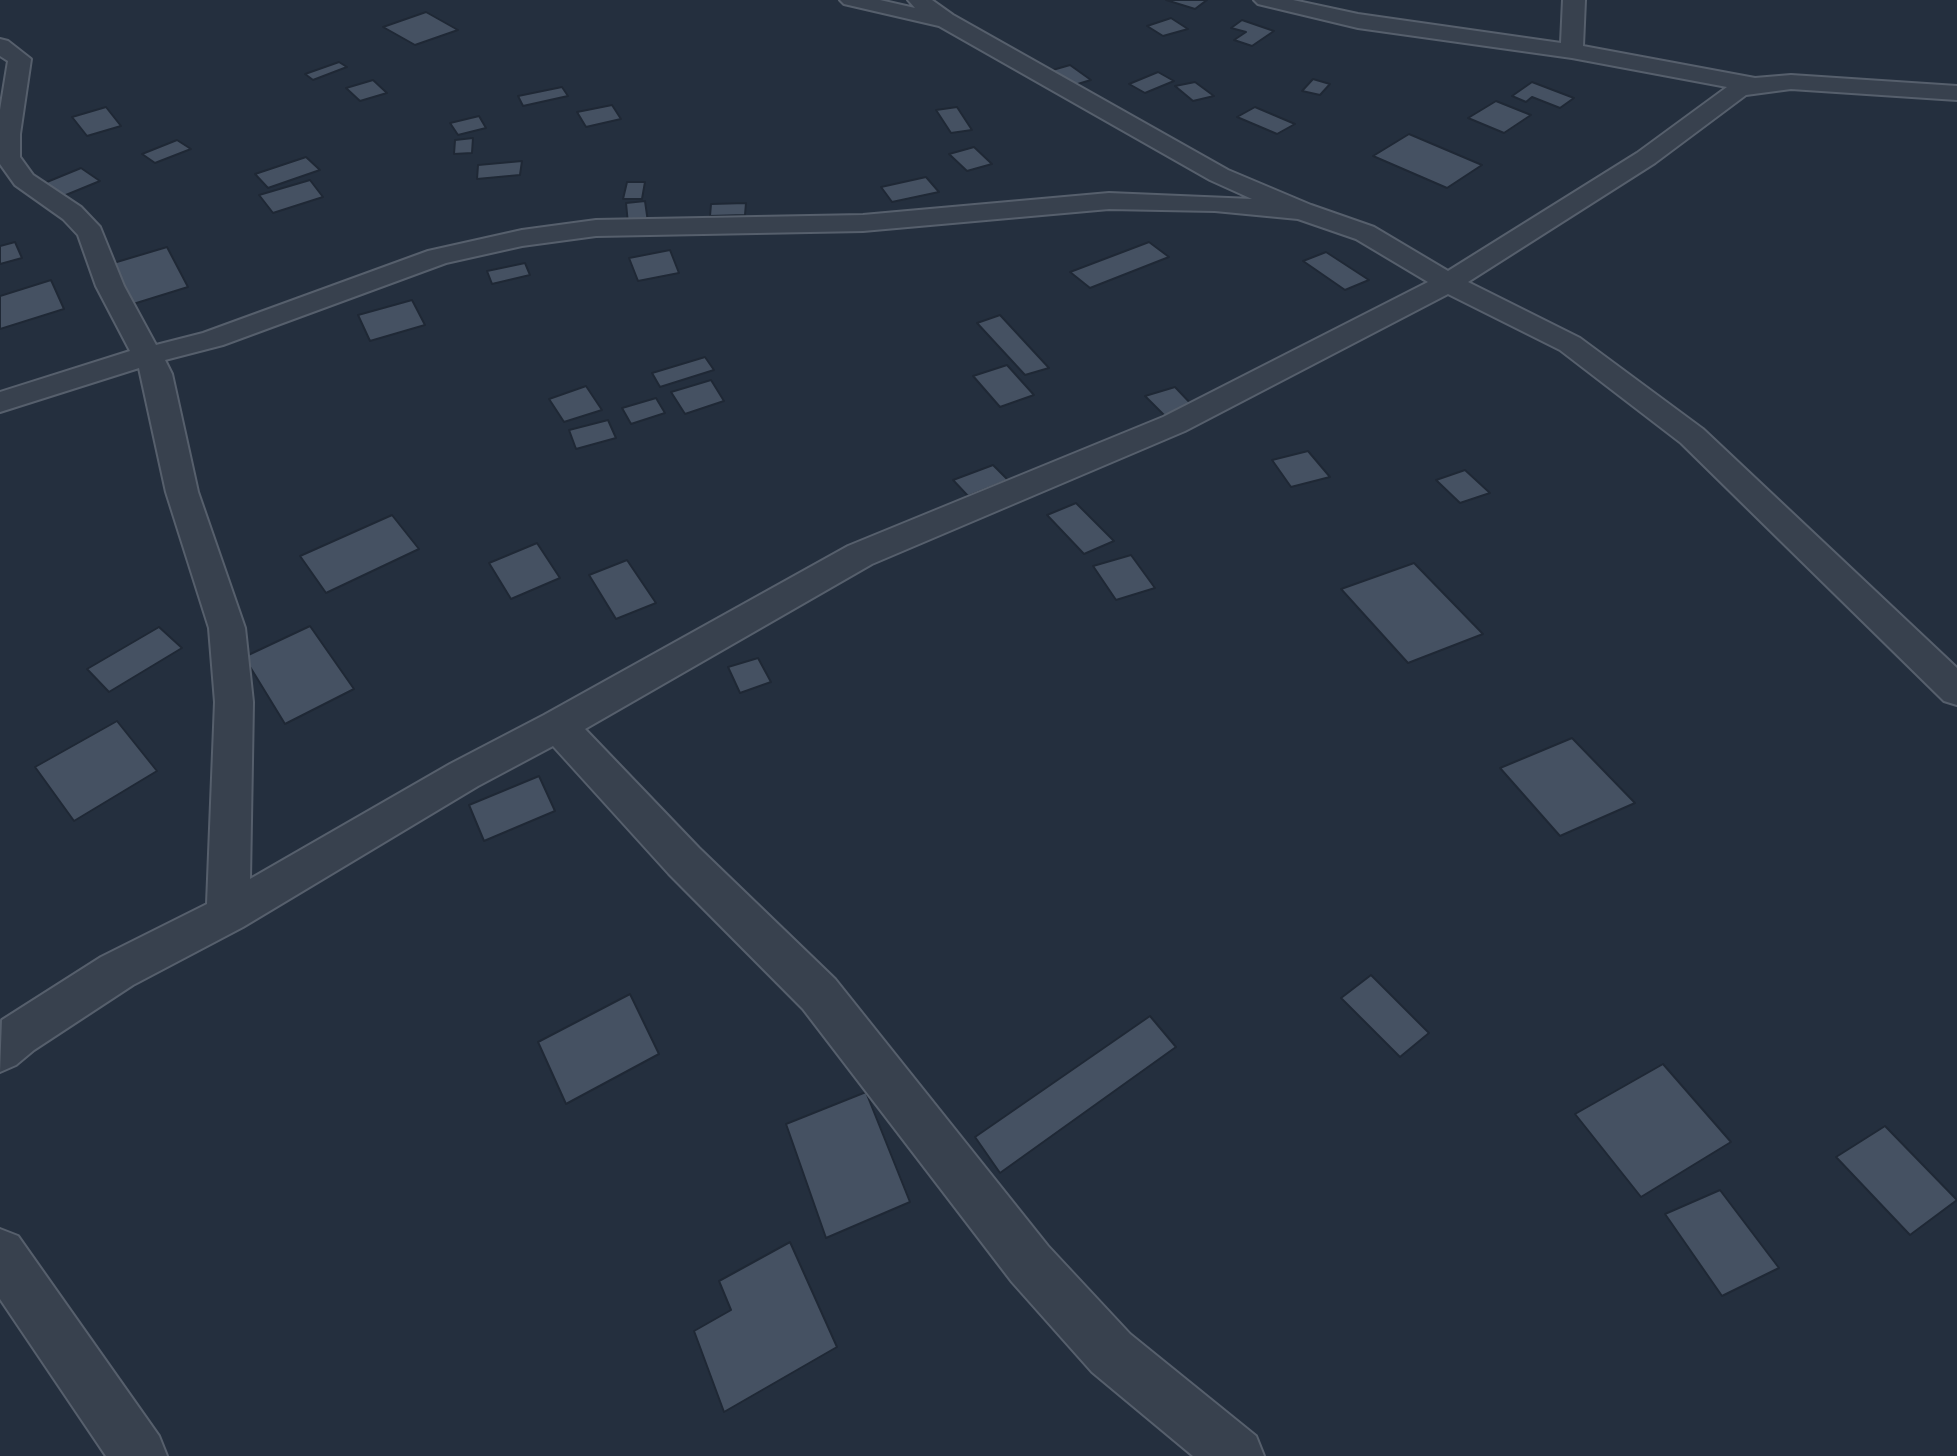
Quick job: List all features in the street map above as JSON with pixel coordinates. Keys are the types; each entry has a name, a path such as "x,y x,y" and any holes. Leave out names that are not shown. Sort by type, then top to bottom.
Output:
{"street":[{"path":"851,0 945,20"},
{"path":"919,0 945,20 1219,175 1302,211 1365,233 1448,283 1570,344 1692,436 1957,691"},
{"path":"1265,0 1358,21 1572,51 1755,85"},
{"path":"1572,51 1574,0"},
{"path":"0,46 20,59 8,134 8,157 23,180 72,213 91,233 110,286 157,374 183,492 227,628 234,702 228,914"},
{"path":"0,1050 18,1035 117,971 228,914 464,775 558,726 860,555 1174,424 1448,283 1646,158 1738,90 1755,85 1791,82 1957,93"},
{"path":"0,402 146,356 214,340 438,257 522,238 596,228 863,223 1108,201 1215,202 1302,211"},
{"path":"558,726 684,861 819,994 1030,1264 1111,1353 1236,1456"},
{"path":"0,1254 139,1456"}],"building":[{"path":"1166,0 1207,0 1195,9"},
{"path":"426,12 458,30 415,45 383,27"},
{"path":"1171,18 1188,29 1163,36 1147,26"},
{"path":"1242,20 1274,31 1252,46 1234,40 1246,32 1231,28"},
{"path":"339,62 347,67 313,80 305,74"},
{"path":"1070,65 1091,80 1071,86 1049,71"},
{"path":"1158,72 1174,81 1145,93 1129,84"},
{"path":"1313,79 1330,84 1320,95 1302,91"},
{"path":"373,80 387,93 360,101 346,88"},
{"path":"1195,82 1214,96 1193,101 1175,86"},
{"path":"1532,82 1574,98 1560,108 1532,97 1526,102 1512,96"},
{"path":"562,87 568,96 523,106 518,96"},
{"path":"1496,101 1531,115 1504,133 1468,118"},
{"path":"612,105 621,119 586,127 577,112"},
{"path":"106,107 121,126 87,136 72,117"},
{"path":"957,107 972,130 951,133 936,110"},
{"path":"1255,107 1295,124 1277,134 1237,117"},
{"path":"479,116 486,128 458,135 450,123"},
{"path":"1409,134 1482,165 1447,188 1373,156"},
{"path":"473,138 472,153 454,154 455,140"},
{"path":"177,140 191,149 155,163 142,154"},
{"path":"974,147 992,164 967,171 949,154"},
{"path":"306,157 320,170 268,188 255,174"},
{"path":"522,161 520,175 477,179 478,165"},
{"path":"81,168 100,181 61,197 42,184"},
{"path":"926,177 939,192 892,202 881,187"},
{"path":"310,180 323,197 273,213 259,195"},
{"path":"627,182 645,182 642,199 623,199"},
{"path":"645,201 648,222 628,224 626,203"},
{"path":"746,203 745,215 710,216 711,204"},
{"path":"15,242 22,258 0,264 0,246"},
{"path":"1149,242 1169,257 1090,288 1070,272"},
{"path":"167,247 188,287 130,305 110,264"},
{"path":"670,250 679,273 638,281 629,258"},
{"path":"1326,252 1369,280 1345,290 1303,261"},
{"path":"525,263 530,275 492,284 487,271"},
{"path":"51,280 64,309 0,329 0,296"},
{"path":"412,300 425,325 370,341 358,315"},
{"path":"1000,315 1049,368 1025,375 977,323"},
{"path":"705,357 714,370 660,387 652,373"},
{"path":"1007,365 1034,395 1000,407 973,376"},
{"path":"711,380 724,401 685,414 671,392"},
{"path":"586,386 602,410 564,422 549,399"},
{"path":"1175,387 1194,407 1165,416 1145,396"},
{"path":"656,398 665,413 631,424 622,408"},
{"path":"608,420 616,438 576,449 569,430"},
{"path":"1308,451 1330,477 1291,487 1272,460"},
{"path":"993,465 1008,480 968,496 953,480"},
{"path":"1465,470 1490,493 1460,503 1436,480"},
{"path":"1076,503 1114,541 1084,554 1047,515"},
{"path":"392,515 419,549 326,593 300,556"},
{"path":"537,543 560,578 511,599 489,563"},
{"path":"1131,555 1155,588 1116,600 1093,566"},
{"path":"627,560 656,603 616,619 589,575"},
{"path":"1414,563 1483,634 1408,663 1341,589"},
{"path":"310,626 354,689 285,724 244,657"},
{"path":"159,627 182,648 109,692 87,669"},
{"path":"758,658 771,682 740,693 728,667"},
{"path":"117,721 157,771 74,821 35,767"},
{"path":"1572,738 1635,803 1560,836 1500,768"},
{"path":"539,776 555,811 484,841 469,805"},
{"path":"1371,975 1429,1033 1400,1057 1341,998"},
{"path":"630,994 659,1054 566,1104 538,1042"},
{"path":"1150,1016 1176,1047 1000,1173 975,1137"},
{"path":"1663,1064 1731,1142 1641,1197 1575,1114"},
{"path":"866,1092 910,1202 826,1238 786,1124"},
{"path":"1885,1126 1957,1200 1910,1235 1836,1157"},
{"path":"1720,1190 1779,1268 1722,1296 1665,1214"},
{"path":"790,1242 837,1347 724,1412 694,1331 731,1310 719,1281"}]}
